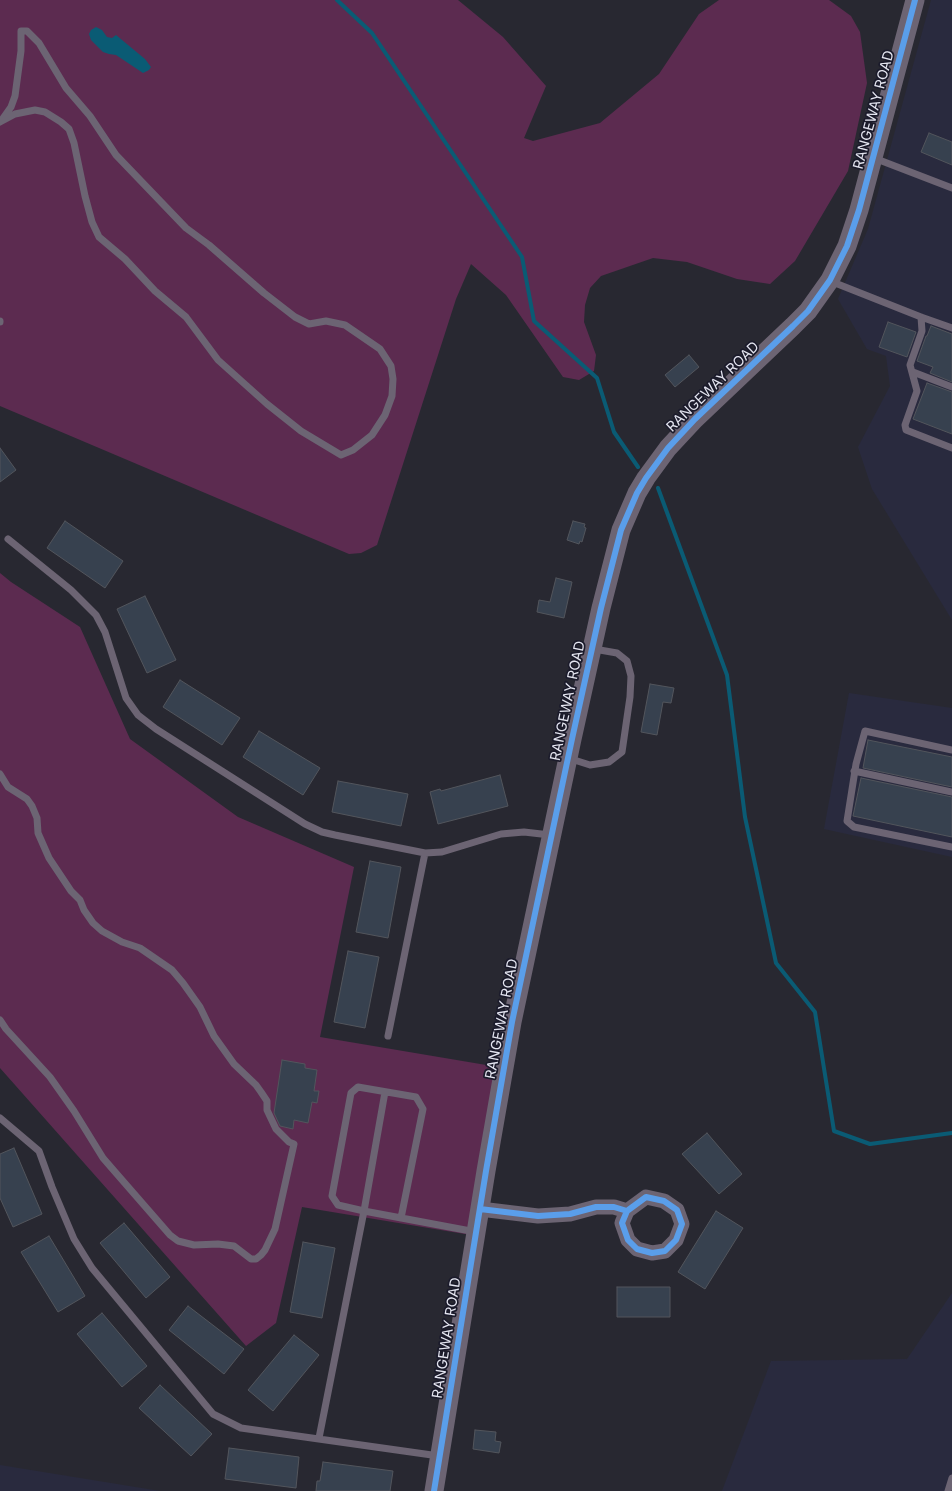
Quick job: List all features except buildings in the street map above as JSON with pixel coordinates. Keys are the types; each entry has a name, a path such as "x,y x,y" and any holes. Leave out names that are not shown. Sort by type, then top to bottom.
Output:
{"street":[{"name":"RANGEWAY ROAD","path":"434,1491 512,1022 592,649 621,530 637,493 668,448 695,419 808,311 830,280 849,239 859,210 915,0"},
{"path":"480,1209 538,1216 570,1214 596,1207 614,1207 627,1211"}],"lane":[{"path":"21,31 27,31 39,43 66,88 90,116 116,155 186,228 210,245 264,294 296,317 309,324 326,320 345,325 380,349 391,366 393,379 392,396 385,415 372,435 353,450 341,455 301,431 267,404 218,360 186,317 155,291 125,259 99,237 92,222 74,143 69,129 45,112 35,110 15,114 0,122 15,96 21,51 21,31"},
{"path":"874,158 952,188"},
{"path":"830,280 952,328"},
{"path":"921,317 922,331 910,365 917,391 905,425 906,430 952,448"},
{"path":"913,372 952,387"},
{"path":"8,538 71,590 96,614 105,632 126,698 134,710 147,722 305,824 322,832 424,853 442,852 501,834 524,832 552,835"},
{"path":"568,758 590,765 609,762 622,752 630,697 631,676 627,661 618,653 592,649"},
{"path":"952,750 865,731 854,771 847,821 854,827 952,847"},
{"path":"854,771 952,792"},
{"path":"0,774 8,787 27,799 32,806 37,818 38,833 49,858 71,891 80,900 84,910 93,923 102,931 122,942 140,948 172,970 200,1007 214,1036 234,1064 256,1085 267,1100 267,1110 276,1129 289,1142 294,1144 275,1229 261,1255 256,1259 251,1259 234,1246 218,1244 194,1245 178,1241 170,1235 103,1158 74,1111 50,1077 11,1035 0,1020"},
{"path":"388,1036 424,853"},
{"path":"401,1218 423,1109 416,1097 358,1088 351,1093 332,1196 338,1205 364,1211 401,1218 476,1232"},
{"path":"319,1438 364,1211 385,1092"},
{"path":"0,1118 39,1151 52,1187 74,1239 92,1268 213,1414 241,1428 440,1456"},
{"path":"948,1491 952,1478"}],"shaded area":[{"path":"0,0 458,0 503,37 546,86 524,138 533,141 600,123 659,74 699,14 719,0 829,0 851,16 860,32 867,83 848,171 795,261 770,284 737,279 687,262 653,258 601,276 590,288 585,305 584,322 596,355 594,371 579,380 563,377 506,295 471,264 456,299 377,545 361,553 349,554 0,406"},
{"path":"931,0 952,0 952,620 872,489 858,447 890,386 886,356 867,349 838,299 868,229"},
{"path":"0,573 11,582 80,627 130,739 238,817 354,867 320,1037 498,1067 471,1235 302,1207 276,1323 246,1346 0,1068"},
{"path":"849,693 952,708 952,857 824,829"},
{"path":"952,1293 952,1491 722,1491 771,1361 907,1359"},
{"path":"0,1465 160,1491 0,1491"}],"water":[{"path":"96,27 102,30 107,37 112,38 116,35 145,59 151,67 149,70 143,73 116,55 103,52 91,40 89,34 91,30"}],"waterway":[{"path":"337,0 372,33 522,257 534,321 597,378 614,432 638,467"},
{"path":"658,488 727,675 745,817 776,963 815,1012 834,1131 870,1144 952,1133"}],"cycle path":[{"path":"434,1491 486,1171 512,1022 601,608 621,530 637,493 668,448 695,419 808,311 830,280 847,246 859,210 915,0"},
{"path":"480,1209 538,1216 570,1214 596,1207 614,1207 627,1211 622,1223 628,1240 637,1249 652,1253 665,1251 676,1240 682,1224 677,1210 664,1201 646,1197 627,1211"}]}
